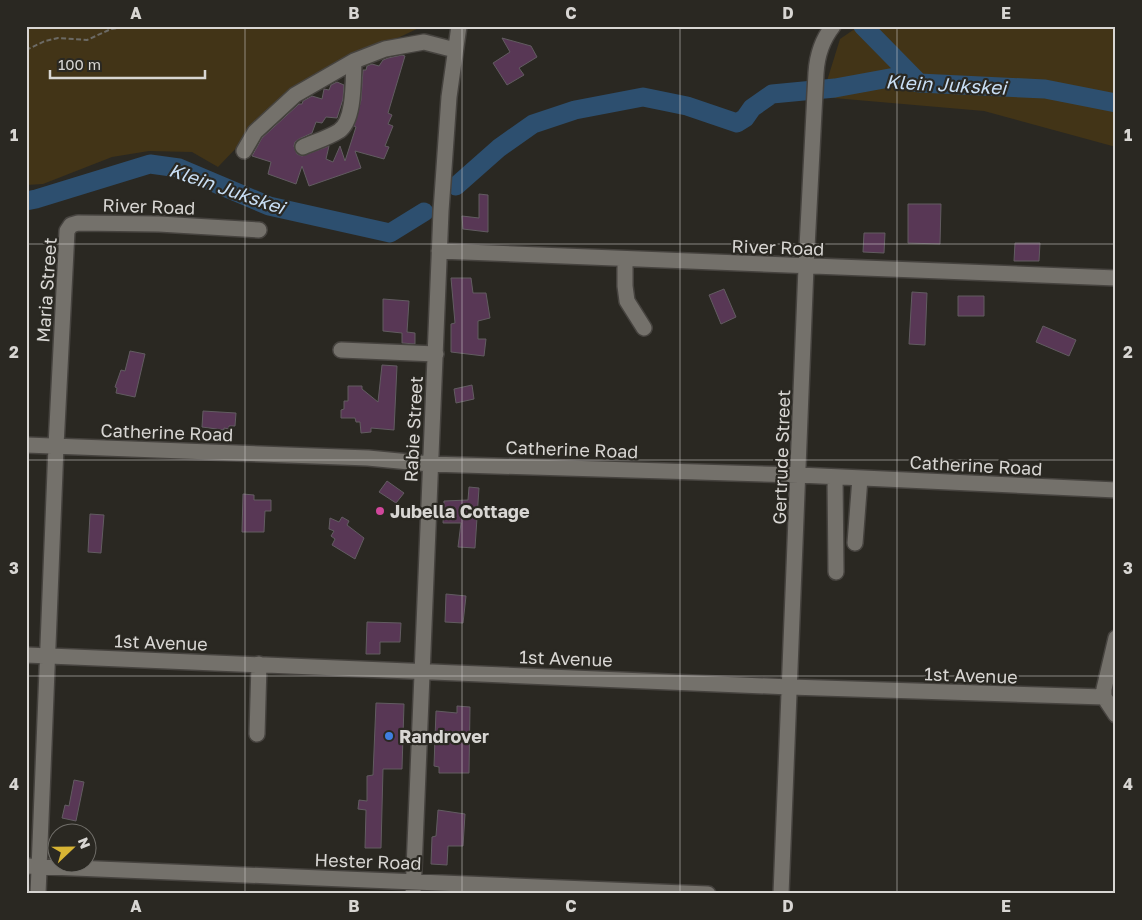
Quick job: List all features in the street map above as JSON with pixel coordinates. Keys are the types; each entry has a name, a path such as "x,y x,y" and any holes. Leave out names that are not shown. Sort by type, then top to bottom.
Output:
{"street":[{"name":"Rabie Street","path":"414,888 439,251 449,97 459,26"},
{"name":"Gertrude Street","path":"781,894 806,267 816,73 823,40 833,26"},
{"path":"244,151 256,132 295,95 354,61 385,49 424,42 455,50"},
{"path":"303,146 339,131 348,122 354,61"},
{"name":"River Road","path":"69,228 78,223 259,230"},
{"name":"Maria Street","path":"38,894 33,866 47,656 66,244 69,228"},
{"name":"River Road","path":"439,251 1116,278"},
{"path":"625,259 627,301 644,328"},
{"path":"341,350 436,354"},
{"name":"Catherine Road","path":"26,445 368,458 430,464 799,475 1116,490"},
{"path":"835,477 836,572"},
{"path":"855,544 860,478"},
{"path":"1116,638 1104,684 1104,697 1116,715"},
{"name":"1st Avenue","path":"26,655 790,687 1104,697"},
{"path":"257,734 259,664"},
{"name":"Hester Road","path":"33,866 372,887 708,894"}],"path":[{"path":"26,50 45,41 58,38 86,40 111,29 132,26"}],"shaded area":[{"path":"26,26 423,26 341,65 287,95 218,167 192,152 149,151 112,157 43,184 26,185"},
{"path":"859,26 1116,26 1116,147 984,111 822,97 840,39"}],"building":[{"path":"502,38 531,46 537,57 519,68 524,75 507,85 493,63 510,52"},
{"path":"402,55 405,56 388,113 392,115 388,124 393,126 385,146 389,147 384,159 355,151 361,168 309,186 302,166 296,184 268,174 271,162 252,156 262,138 299,104 302,104 303,101 312,96 322,99 324,89 329,90 331,85 337,82 344,85 343,99 337,118 326,117 322,123 316,122 312,133 299,139 295,142 294,146 297,154 302,156 329,146 326,159 333,162 340,146 345,161 356,127 354,126 361,100 363,70 366,70 367,66 372,64 379,66 383,60"},
{"path":"479,194 488,195 488,232 463,229 462,216 479,218"},
{"path":"908,204 941,204 940,244 908,243"},
{"path":"864,233 885,233 884,253 863,252"},
{"path":"1015,243 1040,243 1039,261 1014,261"},
{"path":"451,278 471,278 473,293 486,293 490,318 478,321 478,339 486,339 484,356 451,352 451,324 455,323"},
{"path":"724,289 736,317 721,324 709,295"},
{"path":"912,292 927,293 925,345 909,344"},
{"path":"958,296 984,296 984,316 958,316"},
{"path":"383,299 409,301 407,332 415,333 415,344 402,343 402,333 383,331"},
{"path":"1043,326 1076,340 1069,356 1036,342"},
{"path":"130,351 145,354 135,397 116,393 117,388 115,387 121,370 125,371"},
{"path":"382,365 397,366 394,430 371,428 371,432 361,433 360,422 356,422 355,418 341,418 344,401 348,401 348,386 362,386 362,389 378,402"},
{"path":"472,385 474,399 456,403 454,389"},
{"path":"203,411 236,413 235,426 229,426 229,429 224,428 224,430 202,427"},
{"path":"387,481 404,493 396,503 379,492"},
{"path":"469,487 479,488 475,548 458,547 461,523 443,523 444,501 468,500"},
{"path":"243,494 254,495 254,500 271,500 271,511 265,511 264,532 242,532"},
{"path":"90,514 104,515 101,553 88,552"},
{"path":"342,517 349,521 347,525 364,538 355,559 332,545 335,539 331,536 334,531 329,529 330,518 339,522"},
{"path":"446,594 466,596 463,623 445,622"},
{"path":"367,622 401,623 400,642 380,642 380,654 366,654"},
{"path":"376,703 404,704 402,769 383,769 381,848 365,848 366,810 358,809 359,800 367,801 367,776 373,775"},
{"path":"457,706 470,707 469,773 439,773 439,767 434,766 436,711 457,713"},
{"path":"74,780 84,782 76,821 62,818 65,805 69,806"},
{"path":"438,810 465,814 463,846 448,846 447,865 431,864 432,837 436,836"}],"waterway":[{"path":"863,26 919,83"},
{"name":"Klein Jukskei","path":"456,186 499,148 533,124 575,110 643,97 687,106 737,123 745,118 752,108 772,94 835,88 895,77 919,83 1045,89 1116,103"},
{"name":"Klein Jukskei","path":"26,201 150,164 179,168 269,206 390,233 424,212"}],"place":[{"name":"Jubella Cottage","path":"380,511"},
{"name":"Randrover","path":"389,736"}]}
